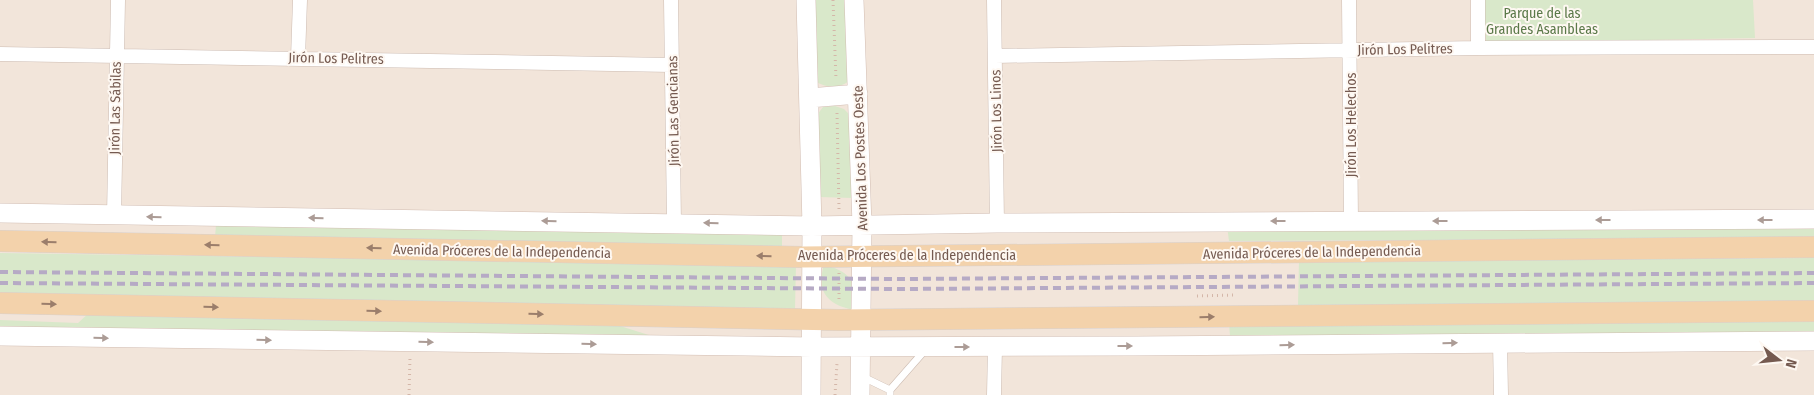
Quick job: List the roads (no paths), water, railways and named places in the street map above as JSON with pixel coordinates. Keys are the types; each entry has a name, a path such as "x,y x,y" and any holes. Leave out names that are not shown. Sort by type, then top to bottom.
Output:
{"main road":[{"path":"806,0 813,257 811,395"},
{"name":"Avenida Los Postes Oeste","path":"854,0 862,225 860,395"},
{"path":"809,98 858,94"},
{"path":"0,213 674,222 812,226 997,223 1814,219"},
{"name":"Avenida Próceres de la Independencia","path":"0,241 813,257 1814,247"},
{"path":"0,303 839,320 1814,311"},
{"path":"0,336 812,347 1814,341"}],"street":[{"name":"Jirón Las Sábilas","path":"114,216 118,0"},
{"path":"298,58 300,0"},
{"name":"Jirón Las Gencianas","path":"671,0 674,222"},
{"name":"Jirón Los Linos","path":"994,0 997,223"},
{"name":"Jirón Los Helechos","path":"1349,0 1352,221"},
{"path":"1478,0 1478,48"},
{"name":"Jirón Los Pelitres","path":"996,56 1478,48 1814,47"},
{"name":"Jirón Los Pelitres","path":"0,54 672,64"},
{"path":"1500,342 1501,395"},
{"path":"994,395 995,347"}],"lane":[{"path":"860,375 890,393 927,347"}],"railway":[{"path":"0,272 900,279 1814,273"},
{"path":"0,283 901,289 1814,283"}],"park label":[{"name":"Parque de las Grandes Asambleas","path":"1542,22"}]}
